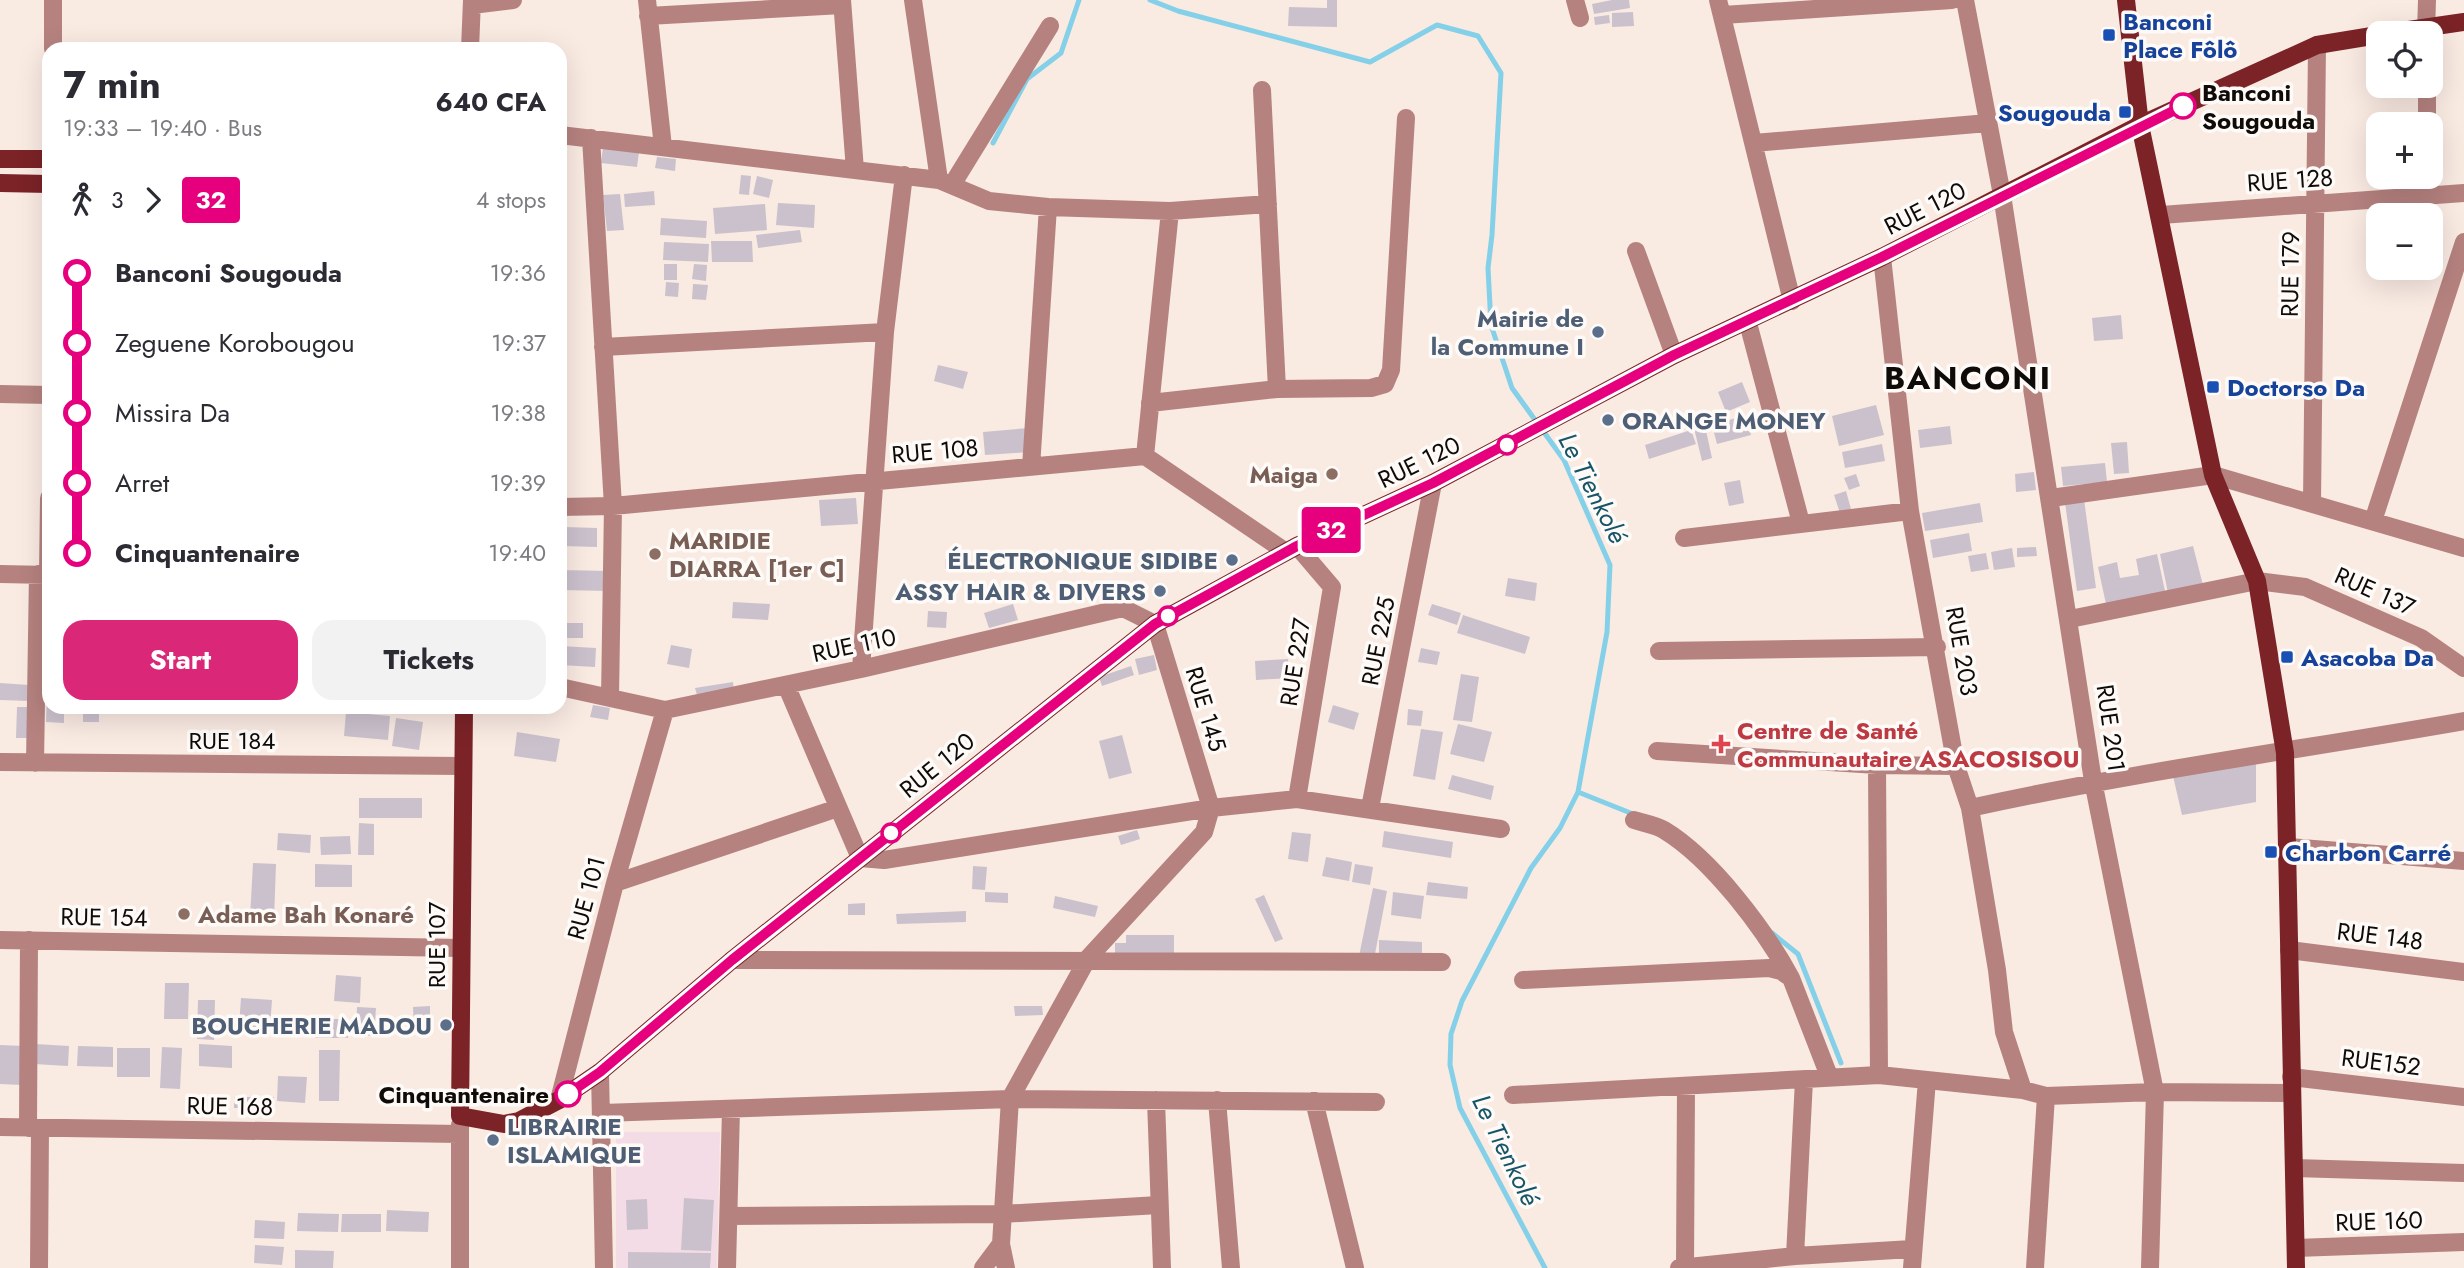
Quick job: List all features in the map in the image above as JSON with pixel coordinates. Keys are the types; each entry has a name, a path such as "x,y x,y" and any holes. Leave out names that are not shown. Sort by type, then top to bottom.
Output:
{"main road":[{"path":"2126,0 2140,125 2161,215 2213,475 2257,581 2285,753 2296,1268"},
{"path":"2443,26 2464,22"},
{"name":"RUE 120","path":"460,1125 504,1124 539,1112 600,1072 732,960 1155,624 1292,549 1433,483 1674,355 1748,323 1882,257 2140,125 2317,46 2366,37"},
{"path":"0,159 42,159"},
{"path":"0,183 42,184"},
{"name":"RUE 107","path":"460,1125 464,714"}],"street":[{"path":"53,0 53,42"},
{"path":"470,42 472,3 513,0"},
{"path":"913,0 946,182"},
{"path":"1792,301 1721,7 1952,0"},
{"name":"RUE 201","path":"1965,0 2003,195 2093,781 2154,1092 2150,1268"},
{"path":"2426,21 2427,0"},
{"path":"663,147 648,8 842,3 855,170"},
{"path":"946,182 1050,26"},
{"name":"RUE 179","path":"2312,503 2317,46"},
{"path":"1262,90 1277,389"},
{"path":"1150,403 1277,389 1371,388 1385,384 1391,370 1406,118"},
{"path":"1754,143 1989,123"},
{"path":"567,136 946,182 989,201 1048,207 1170,211 1268,204"},
{"path":"591,138 613,506 610,698"},
{"path":"861,669 885,332 904,176"},
{"name":"RUE 128","path":"2443,188 2464,192"},
{"name":"RUE 128","path":"2161,215 2315,203 2403,189"},
{"path":"1031,467 1048,207"},
{"path":"1170,211 1145,457 1292,549"},
{"path":"2373,521 2464,242"},
{"path":"1636,251 1674,355"},
{"name":"RUE 203","path":"1882,257 1910,511 1937,647 1956,766 1970,808 1997,970 2004,1032 2023,1090"},
{"path":"1748,323 1801,523"},
{"path":"603,347 885,332"},
{"path":"0,394 42,395"},
{"name":"RUE 108","path":"567,507 613,506 1145,457"},
{"path":"2051,498 2213,475 2464,548"},
{"name":"RUE 225","path":"1370,808 1433,483"},
{"path":"1684,538 1910,511"},
{"name":"RUE 227","path":"1292,549 1332,587 1297,799"},
{"path":"0,574 42,574"},
{"name":"RUE 137","path":"2070,619 2257,581 2305,587 2421,638 2464,668"},
{"name":"RUE 110","path":"567,689 665,710 861,669 1123,608 1155,624"},
{"name":"RUE 145","path":"1155,624 1211,808"},
{"path":"35,762 42,630"},
{"path":"1658,651 1937,647"},
{"path":"786,685 860,858 884,860 1211,808 1297,799 1501,829"},
{"name":"RUE 101","path":"559,1100 615,883 665,710"},
{"path":"1970,808 2093,781 2285,753 2464,721"},
{"path":"1657,751 1877,765 1956,766"},
{"name":"RUE 184","path":"0,762 463,766"},
{"path":"1877,765 1879,1075"},
{"path":"615,883 838,807"},
{"path":"1006,1268 1000,1244 1010,1099 1088,958 1204,832 1211,808"},
{"path":"1633,820 1664,830 1727,887 1772,943 1791,978 1829,1076"},
{"path":"2288,847 2464,861"},
{"name":"RUE 154","path":"0,940 460,948"},
{"path":"29,940 39,1268"},
{"name":"RUE 148","path":"2289,950 2464,972"},
{"path":"732,960 1088,958 1442,962"},
{"path":"1523,980 1769,968 1781,971 1791,978"},
{"path":"600,1072 603,1113 604,1268"},
{"name":"RUE152","path":"1513,1095 1879,1075 2023,1090 2046,1096 2292,1085 2464,1097"},
{"path":"1795,1256 1804,1080"},
{"path":"1912,1268 1927,1080"},
{"path":"1685,1267 1686,1087"},
{"path":"2035,1268 2046,1096"},
{"path":"603,1113 1010,1099 1376,1102"},
{"path":"1156,1100 1162,1268"},
{"path":"1217,1100 1231,1268"},
{"path":"1314,1101 1355,1268"},
{"path":"727,1268 731,1109"},
{"name":"RUE 168","path":"0,1127 460,1125"},
{"name":"RUE 107","path":"460,1125 460,1268"},
{"path":"2294,1168 2464,1174"},
{"path":"729,1216 1002,1214 1159,1205"},
{"name":"RUE 160","path":"2296,1248 2464,1242"},
{"path":"983,1268 1000,1244"},
{"path":"1679,1268 1795,1256 1912,1249"}],"shaded area":[{"path":"616,1132 720,1132 717,1268 616,1268"}],"building":[{"path":"1327,0 1337,0 1337,27 1288,26 1289,7 1327,8"},
{"path":"1629,0 1630,8 1594,14 1592,4"},
{"path":"1633,12 1634,26 1612,27 1612,13"},
{"path":"1609,15 1610,23 1595,25 1594,17"},
{"path":"603,147 639,152 637,167 601,163"},
{"path":"657,157 676,159 675,171 655,168"},
{"path":"741,175 751,176 749,195 739,194"},
{"path":"757,176 773,180 769,198 753,194"},
{"path":"654,191 655,205 625,207 624,194"},
{"path":"620,194 624,230 607,231 603,195"},
{"path":"778,203 815,205 814,228 776,225"},
{"path":"765,204 767,230 715,234 713,208"},
{"path":"661,218 707,221 706,238 660,235"},
{"path":"800,230 802,242 758,248 756,235"},
{"path":"711,241 752,241 753,262 712,262"},
{"path":"664,242 709,244 708,262 663,260"},
{"path":"664,264 677,264 677,280 664,280"},
{"path":"694,264 707,265 706,281 692,279"},
{"path":"666,282 679,283 678,297 665,296"},
{"path":"693,284 708,285 706,300 692,299"},
{"path":"2121,315 2123,339 2094,341 2092,318"},
{"path":"938,365 968,372 963,389 934,381"},
{"path":"1742,382 1750,402 1726,412 1718,392"},
{"path":"1876,405 1884,435 1839,446 1832,416"},
{"path":"1746,415 1751,435 1717,444 1712,425"},
{"path":"1705,426 1712,458 1702,461 1694,428"},
{"path":"1950,426 1952,444 1920,448 1918,430"},
{"path":"1028,428 1029,452 985,455 983,432"},
{"path":"1691,430 1696,444 1649,459 1645,445"},
{"path":"2127,442 2129,473 2114,474 2111,443"},
{"path":"1882,444 1885,461 1845,468 1842,452"},
{"path":"2105,463 2107,482 2063,486 2061,467"},
{"path":"2034,472 2036,490 2016,492 2015,474"},
{"path":"1856,474 1860,486 1849,490 1844,478"},
{"path":"1740,480 1744,503 1729,506 1724,483"},
{"path":"1846,491 1851,509 1840,513 1834,495"},
{"path":"2083,492 2096,588 2077,591 2064,495"},
{"path":"856,498 858,524 821,526 819,500"},
{"path":"1980,503 1983,522 1925,531 1922,513"},
{"path":"567,527 597,528 597,547 567,546"},
{"path":"1969,533 1972,551 1933,558 1930,540"},
{"path":"2193,546 2203,585 2168,593 2160,554"},
{"path":"2036,547 2037,556 2017,557 2017,548"},
{"path":"2012,548 2015,567 1994,570 1991,552"},
{"path":"1986,553 1989,569 1971,572 1968,556"},
{"path":"2157,554 2165,591 2106,604 2098,567 2117,562 2120,578 2139,575 2136,559"},
{"path":"945,559 969,560 969,569 945,569"},
{"path":"567,570 609,571 609,591 567,590"},
{"path":"1508,578 1537,583 1535,601 1505,596"},
{"path":"733,602 770,604 768,620 732,618"},
{"path":"1013,604 1018,620 989,628 984,613"},
{"path":"1432,604 1461,613 1457,625 1428,615"},
{"path":"928,611 947,612 946,628 927,627"},
{"path":"1463,615 1530,637 1525,654 1457,633"},
{"path":"567,623 583,623 583,638 567,638"},
{"path":"671,645 692,649 689,668 667,664"},
{"path":"567,646 596,648 595,667 567,665"},
{"path":"1421,648 1440,652 1437,665 1418,662"},
{"path":"1154,655 1157,670 1139,675 1135,659"},
{"path":"1288,659 1290,678 1256,680 1255,661"},
{"path":"1131,666 1134,675 1102,686 1099,677"},
{"path":"1461,674 1479,677 1472,722 1453,720"},
{"path":"733,682 734,690 697,695 695,688"},
{"path":"0,683 29,685 29,701 0,700"},
{"path":"593,705 610,708 608,720 590,717"},
{"path":"1333,705 1359,713 1354,730 1328,722"},
{"path":"17,707 29,707 28,738 16,738"},
{"path":"1408,709 1423,711 1421,726 1407,725"},
{"path":"46,714 64,714 64,723 46,722"},
{"path":"83,714 99,714 99,722 83,722"},
{"path":"346,714 390,716 388,740 344,736"},
{"path":"396,718 423,722 419,750 392,746"},
{"path":"1458,724 1492,732 1484,762 1450,754"},
{"path":"1421,729 1443,732 1435,780 1413,776"},
{"path":"517,732 560,739 556,762 514,756"},
{"path":"1122,735 1132,773 1109,779 1099,741"},
{"path":"2256,762 2256,802 2182,815 2173,776"},
{"path":"1452,775 1494,786 1491,800 1448,789"},
{"path":"359,798 422,798 422,818 359,818"},
{"path":"359,823 374,824 374,855 358,855"},
{"path":"1137,830 1140,839 1121,845 1118,836"},
{"path":"1384,831 1453,842 1451,858 1382,847"},
{"path":"1292,832 1311,834 1308,862 1288,859"},
{"path":"278,833 311,835 310,853 277,850"},
{"path":"350,836 351,854 321,855 320,837"},
{"path":"1326,857 1352,862 1349,881 1322,876"},
{"path":"253,863 276,864 274,919 250,918"},
{"path":"315,864 352,865 352,887 315,887"},
{"path":"1355,864 1373,867 1370,885 1352,882"},
{"path":"973,866 987,867 985,890 972,889"},
{"path":"1428,882 1468,887 1467,899 1426,895"},
{"path":"1373,888 1387,891 1374,959 1359,956"},
{"path":"985,892 1008,893 1008,903 985,902"},
{"path":"1393,892 1424,896 1421,919 1391,915"},
{"path":"1264,895 1283,939 1275,942 1255,899"},
{"path":"1055,896 1098,906 1095,917 1053,908"},
{"path":"865,903 865,915 848,915 848,904"},
{"path":"966,911 966,922 897,924 896,914"},
{"path":"1126,935 1174,935 1174,954 1115,953 1115,943 1126,943"},
{"path":"1379,940 1422,942 1422,960 1379,958"},
{"path":"336,975 361,977 360,1003 334,1001"},
{"path":"165,983 189,983 188,1019 164,1019"},
{"path":"241,998 272,1000 270,1028 239,1026"},
{"path":"198,1000 215,1000 214,1040 197,1039"},
{"path":"430,1006 430,1025 414,1026 413,1007"},
{"path":"1014,1006 1042,1006 1043,1015 1015,1016"},
{"path":"357,1007 376,1008 374,1036 356,1035"},
{"path":"315,1019 348,1019 348,1038 315,1038"},
{"path":"35,1044 69,1046 68,1066 34,1064"},
{"path":"199,1044 232,1046 232,1068 199,1066"},
{"path":"0,1045 24,1046 22,1085 0,1084"},
{"path":"78,1046 113,1047 113,1067 77,1066"},
{"path":"162,1047 182,1048 180,1089 160,1088"},
{"path":"117,1048 150,1048 150,1077 117,1077"},
{"path":"319,1050 340,1050 339,1101 319,1101"},
{"path":"278,1076 307,1077 305,1103 277,1101"},
{"path":"234,1097 274,1097 274,1109 234,1108"},
{"path":"684,1198 714,1200 711,1251 681,1250"},
{"path":"647,1199 648,1229 627,1230 626,1200"},
{"path":"387,1210 429,1212 428,1232 386,1231"},
{"path":"298,1213 339,1214 338,1232 297,1231"},
{"path":"342,1214 381,1214 381,1232 341,1232"},
{"path":"255,1220 285,1222 284,1239 254,1238"},
{"path":"255,1245 284,1247 282,1265 254,1263"},
{"path":"295,1250 334,1251 333,1268 295,1268"},
{"path":"628,1252 711,1253 710,1268 628,1268"}],"waterway":[{"path":"993,143 1027,79 1061,53 1079,0"},
{"name":"Le Tienkolé","path":"1150,0 1178,11 1370,62 1437,25 1478,36 1501,73 1488,268 1491,325 1512,388 1564,460 1610,565 1607,632 1578,792 1560,828 1531,868 1462,1001 1451,1034 1450,1065 1460,1108 1545,1268"},
{"path":"1578,792 1633,814"},
{"path":"1772,933 1798,954 1841,1063"}],"bus line":[{"name":"32","path":"568,1094 600,1072 732,960 1155,624 1297,546 1433,483 1674,355 1748,323 2140,125 2183,106"}],"place":[{"name":"Banconi Place Fôlô","path":"2109,35"},
{"name":"Banconi Sougouda","path":"2183,106"},
{"name":"Sougouda","path":"2125,112"},
{"name":"Mairie de la Commune I","path":"1598,332"},
{"name":"Doctorso Da","path":"2213,387"},
{"name":"ORANGE MONEY","path":"1608,420"},
{"name":"Maiga","path":"1332,474"},
{"name":"MARIDIE DIARRA [1er C]","path":"655,554"},
{"name":"ÉLECTRONIQUE SIDIBE","path":"1232,560"},
{"name":"ASSY HAIR & DIVERS","path":"1160,591"},
{"name":"Asacoba Da","path":"2287,657"},
{"name":"Centre de Santé Communautaire ASACOSISOU","path":"1721,744"},
{"name":"Charbon Carré","path":"2271,852"},
{"name":"Adame Bah Konaré","path":"184,914"},
{"name":"BOUCHERIE MADOU","path":"446,1025"},
{"name":"Cinquantenaire","path":"568,1094"},
{"name":"LIBRAIRIE ISLAMIQUE","path":"493,1140"}],"district":[{"name":"BANCONI","path":"1968,378"}]}
